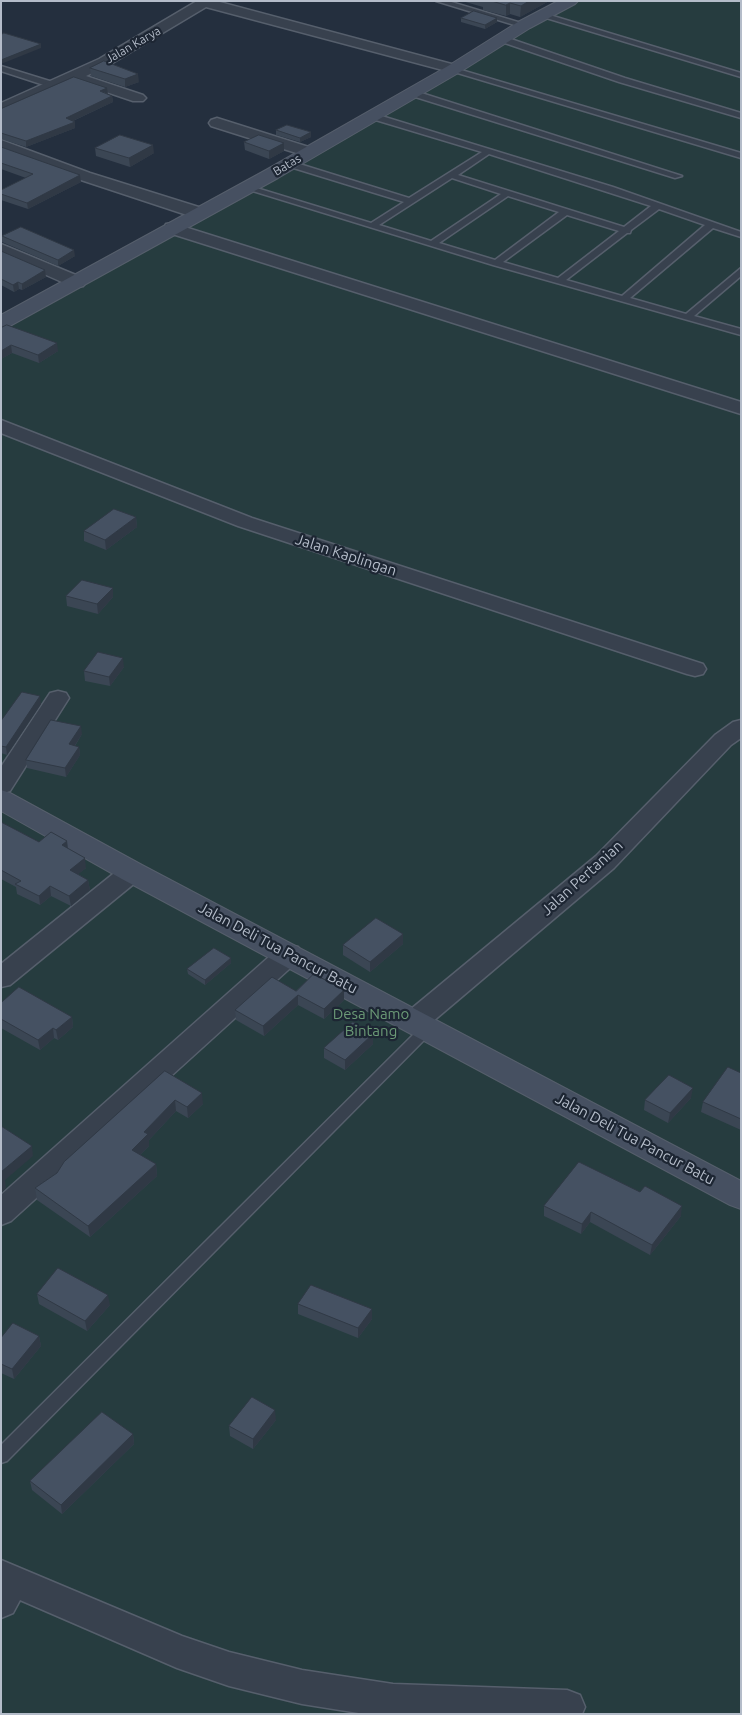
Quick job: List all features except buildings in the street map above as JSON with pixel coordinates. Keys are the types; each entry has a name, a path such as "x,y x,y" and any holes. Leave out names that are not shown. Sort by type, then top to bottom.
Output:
{"street":[{"name":"Batas","path":"1,322 290,164 454,69 524,25 570,1"},
{"path":"204,2 454,69"},
{"name":"Jalan Karya","path":"2,108 104,62 204,2"},
{"path":"72,76 138,98"},
{"path":"217,123 309,152"},
{"path":"1,145 84,176 199,213"},
{"path":"172,228 741,408"},
{"path":"1,249 77,282"},
{"name":"Jalan Kaplingan","path":"1,426 245,522 695,669"},
{"path":"1,786 58,698"},
{"name":"Jalan Pertanian","path":"422,1024 605,862 723,740 741,727"},
{"name":"Jalan Deli Tua Pancur Batu","path":"1,799 132,872 422,1024 741,1196"},
{"path":"1,978 132,872"},
{"path":"1,1213 289,954"},
{"path":"5,1586 177,1652 229,1669 302,1687 393,1701 567,1707"}],"lane":[{"path":"439,1 524,25"},
{"path":"546,15 741,75"},
{"path":"502,39 622,80 741,116"},
{"path":"1,68 53,85"},
{"path":"454,69 741,156"},
{"path":"412,93 678,176"},
{"path":"372,116 610,189 741,235"},
{"path":"373,225 489,151"},
{"path":"290,164 410,201"},
{"path":"451,175 627,231"},
{"path":"247,188 496,263 741,332"},
{"path":"433,243 507,193"},
{"path":"559,281 627,231 657,206"},
{"path":"496,263 565,212"},
{"path":"623,299 711,225"},
{"path":"687,317 741,271"},
{"path":"1,1456 422,1024"}],"green space":[{"name":"Desa Namo Bintang","path":"570,1 741,1 741,1714 1,1714 1,332 135,257"}]}
